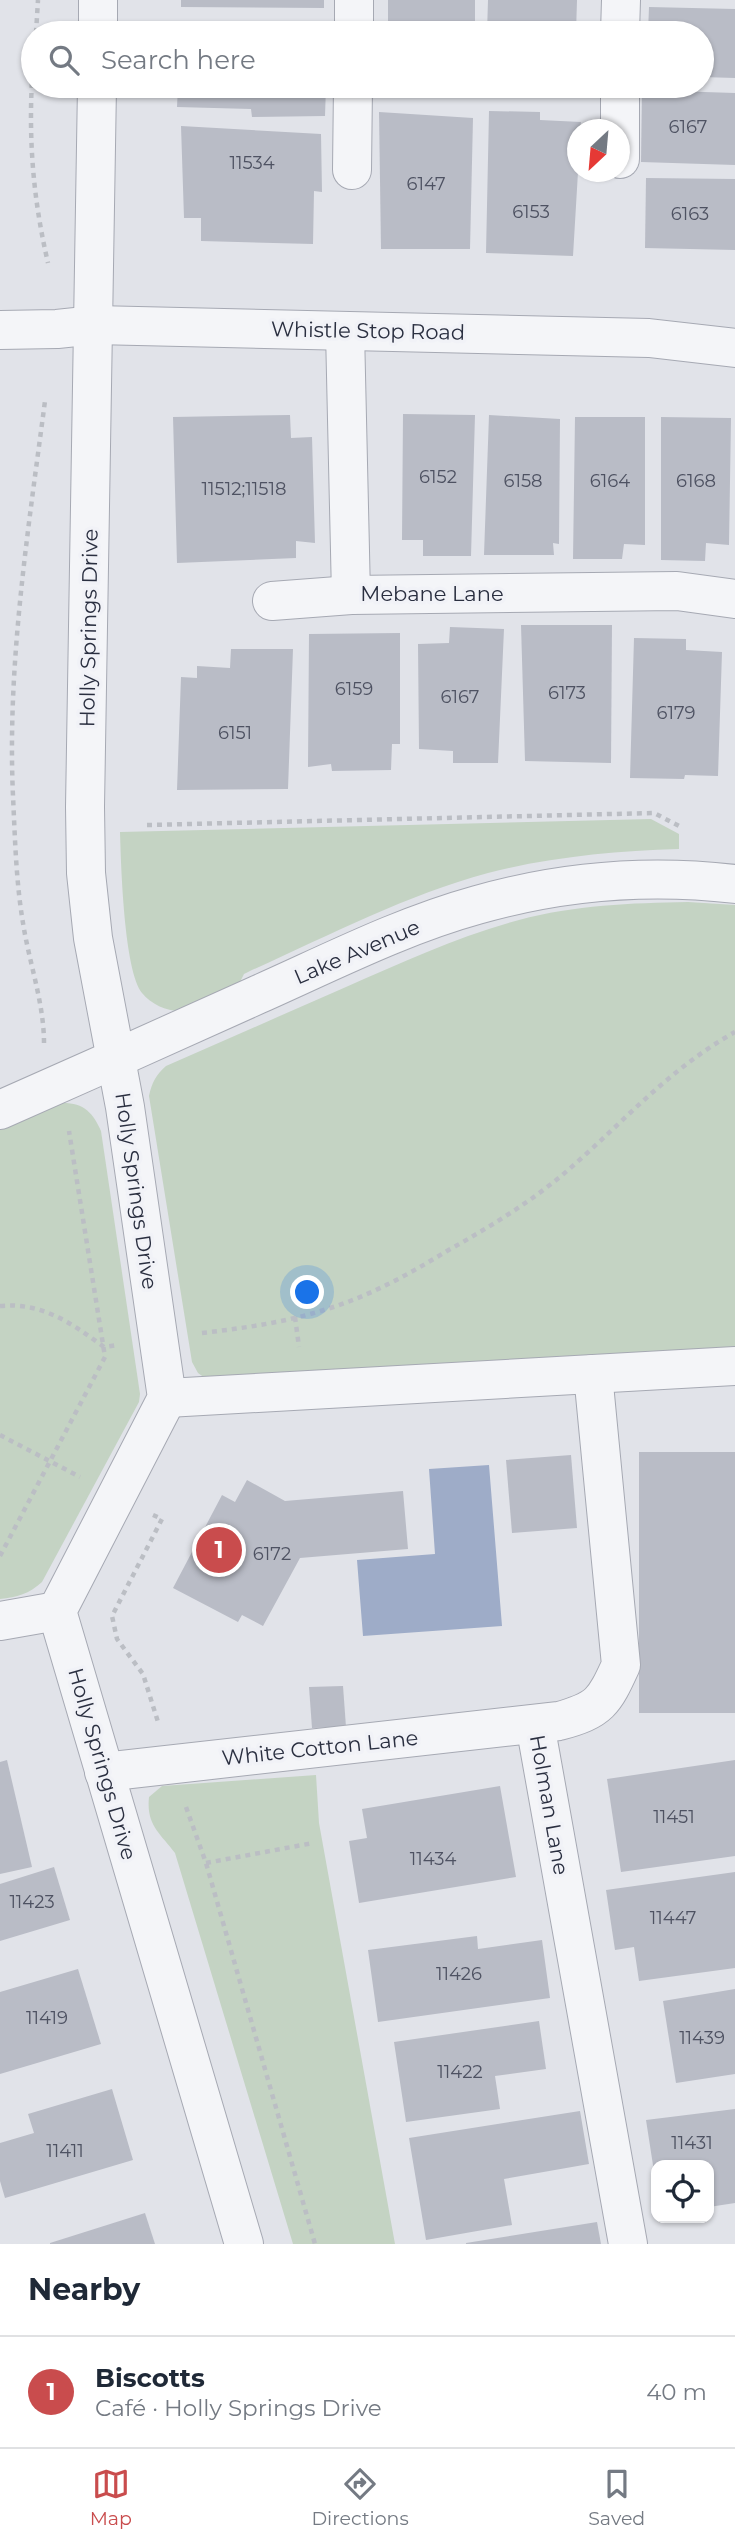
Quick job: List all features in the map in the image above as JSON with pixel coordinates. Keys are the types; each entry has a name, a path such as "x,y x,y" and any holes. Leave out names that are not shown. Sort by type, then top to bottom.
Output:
{"street":[{"path":"98,0 98,21"},
{"path":"354,0 354,21"},
{"path":"620,21 621,0"},
{"name":"Holly Springs Drive","path":"97,98 85,793 86,873 93,938 125,1107 167,1398"},
{"path":"352,170 353,98"},
{"path":"620,98 620,119"},
{"name":"Whistle Stop Road","path":"0,330 57,330 95,325 649,338 735,348"},
{"name":"Mebane Lane","path":"345,331 351,595 677,590 735,599"},
{"path":"272,601 351,595"},
{"name":"Lake Avenue","path":"0,1110 377,942 477,905 533,891 589,883 647,879 703,880 735,884"},
{"path":"0,1621 57,1611 167,1398 735,1366"},
{"name":"Holman Lane","path":"593,1374 621,1665 607,1697 586,1714 535,1724 628,2244"},
{"name":"Holly Springs Drive","path":"57,1611 244,2244"},
{"name":"White Cotton Lane","path":"104,1772 535,1724"}],"path":[{"path":"37,21 38,0"},
{"path":"32,98 30,142 34,192 50,271"},
{"path":"44,1036 22,920 13,796 12,724 15,658 47,388"},
{"path":"147,824 654,813 681,827"},
{"path":"0,1306 21,1305 59,1315 104,1347 244,1329 328,1309 372,1292 410,1273 496,1224 576,1163 648,1094 699,1055 735,1032"},
{"path":"0,1556 105,1357 69,1131"},
{"path":"295,1317 300,1354"},
{"path":"162,1519 112,1616 117,1639 147,1682 171,1765 206,1863 315,2244"},
{"path":"206,1863 313,1843"}],"green space":[{"path":"651,819 679,834 679,849 559,859 511,867 457,882 368,917 250,971 244,974 236,990 193,1009 175,1011 159,1006 142,993 136,981 127,941 120,832"},
{"path":"688,902 735,905 735,1348 209,1381 198,1373 192,1362 149,1096 155,1079 166,1066 410,959 497,926 582,908"},
{"path":"63,1103 87,1110 101,1131 140,1394 139,1402 42,1582 22,1594 0,1599 0,1130"},
{"path":"316,1775 319,1823 395,2244 293,2244 175,1853 155,1828 150,1815 149,1797 162,1786"}],"water":[{"path":"489,1465 502,1626 363,1636 357,1560 435,1554 429,1469"}],"building":[{"path":"181,0 324,0 324,8 181,7"},
{"path":"388,0 475,0 475,21 388,21"},
{"path":"488,0 577,0 576,21 487,21"},
{"path":"649,7 735,9 735,78 714,77 714,21 648,21"},
{"path":"714,92 735,93 735,165 641,162 642,98 714,98"},
{"path":"177,98 326,98 325,116 252,117 251,109 177,107"},
{"path":"489,111 540,112 540,120 567,121 567,182 577,182 573,256 486,253"},
{"path":"379,112 473,118 470,249 381,249"},
{"path":"181,126 321,134 322,192 314,191 313,244 201,241 201,218 184,218"},
{"path":"646,178 735,179 735,250 645,248"},
{"path":"403,414 475,415 471,556 423,556 423,540 402,540"},
{"path":"290,415 291,438 312,437 315,543 296,541 296,558 177,563 173,417"},
{"path":"489,415 560,419 559,544 553,543 554,555 484,555"},
{"path":"575,417 645,417 645,545 624,544 622,559 573,559"},
{"path":"661,417 731,418 729,545 706,543 705,561 661,560"},
{"path":"521,625 612,625 611,763 525,761"},
{"path":"450,627 504,629 498,763 453,763 453,751 419,749 418,644 449,643"},
{"path":"400,633 400,744 392,744 391,770 332,771 331,764 308,767 309,634"},
{"path":"634,638 686,639 686,650 722,652 718,776 685,775 684,779 630,778"},
{"path":"231,649 293,649 288,789 177,790 181,677 197,678 197,666 230,668"},
{"path":"639,1452 735,1452 735,1713 639,1713"},
{"path":"571,1455 577,1528 512,1533 506,1460"},
{"path":"247,1480 285,1501 403,1491 408,1549 300,1558 263,1626 242,1615 238,1622 173,1588 222,1495 235,1502"},
{"path":"343,1686 346,1727 312,1728 309,1687"},
{"path":"7,1760 32,1867 0,1874 0,1762"},
{"path":"735,1760 735,1856 621,1872 607,1779"},
{"path":"500,1786 516,1877 359,1903 349,1841 367,1838 362,1809"},
{"path":"54,1867 70,1920 0,1941 0,1884"},
{"path":"735,1872 735,1968 639,1981 634,1947 615,1950 606,1890"},
{"path":"477,1936 478,1949 542,1940 550,1998 378,2022 368,1950"},
{"path":"78,1969 101,2044 0,2074 0,1992"},
{"path":"735,1989 735,2074 676,2083 663,2001"},
{"path":"539,2021 546,2069 495,2076 500,2109 406,2122 394,2042"},
{"path":"112,2089 133,2160 5,2198 0,2181 0,2143 34,2133 28,2114"},
{"path":"735,2109 735,2203 714,2206 714,2160 652,2160 646,2120"},
{"path":"580,2111 589,2164 504,2179 512,2225 426,2240 409,2138"},
{"path":"145,2213 155,2244 50,2244 50,2243"},
{"path":"597,2222 601,2244 466,2244 466,2243"}],"place":[{"name":"Biscotts","path":"219,1550"}]}
